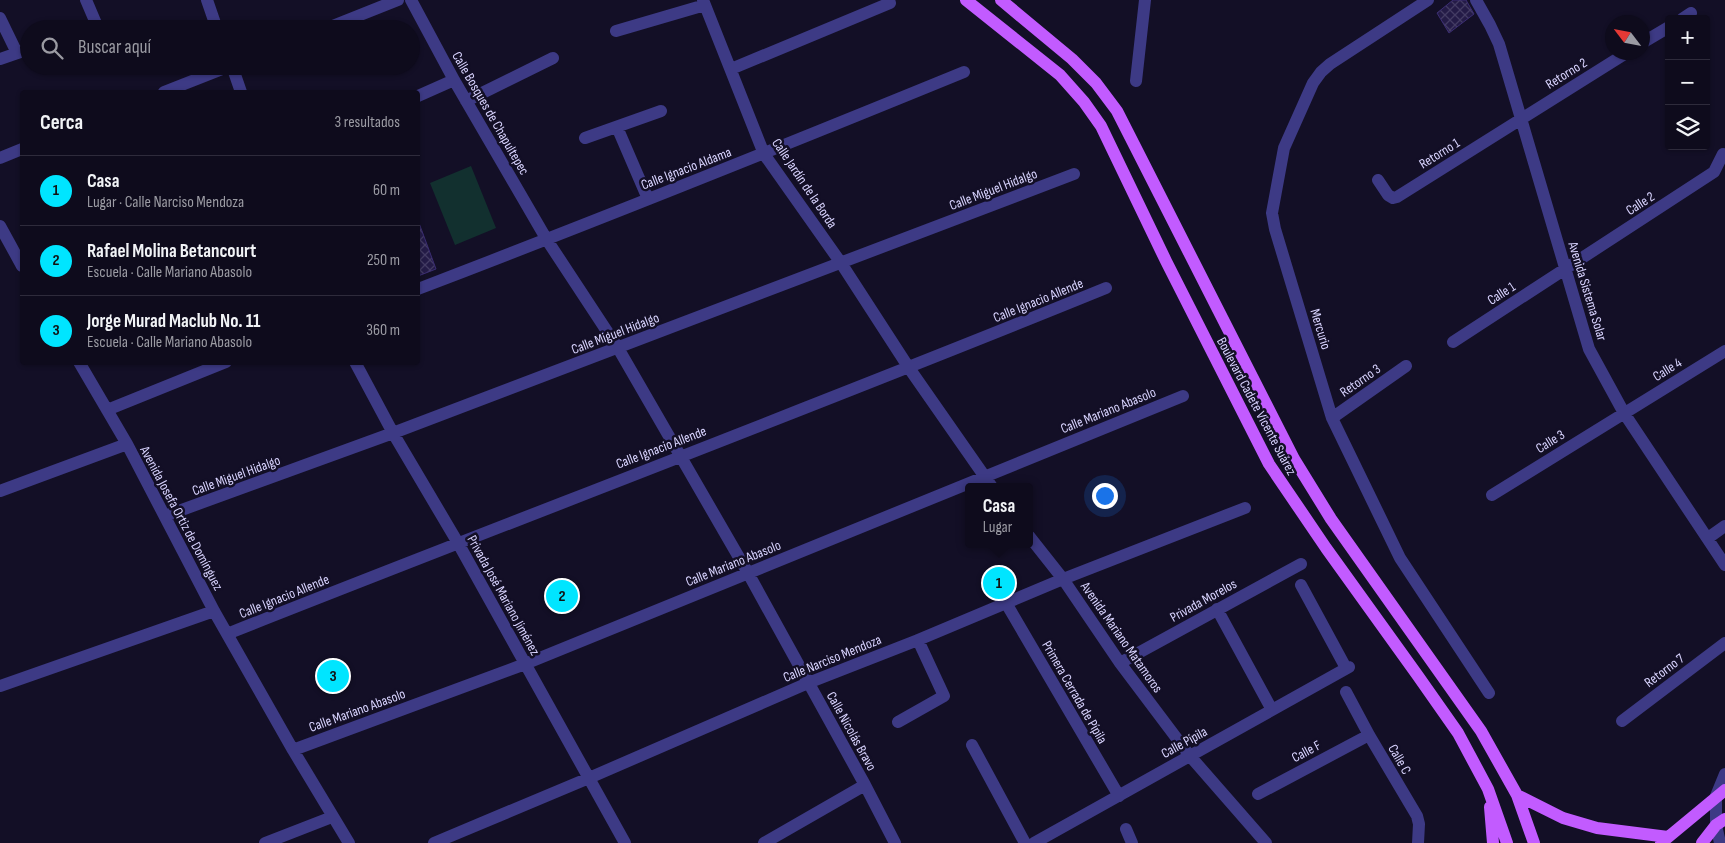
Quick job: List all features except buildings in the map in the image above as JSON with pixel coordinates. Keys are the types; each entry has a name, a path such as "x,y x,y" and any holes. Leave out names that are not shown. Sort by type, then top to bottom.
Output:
{"main road":[{"name":"Boulevard Cadete Vicente Suárez","path":"966,0 1060,75 1084,102 1101,126 1166,261 1269,464 1320,541 1458,733 1488,790 1507,843"},
{"name":"Boulevard Cadete Vicente Suárez","path":"1001,0 1072,59 1096,83 1117,111 1294,460 1331,519 1481,731 1517,795 1534,843"},
{"path":"1488,790 1493,843"},
{"path":"1517,795 1563,818 1597,828 1665,841 1721,793"},
{"path":"1702,843 1720,822"}],"street":[{"path":"86,0 95,20"},
{"path":"207,0 214,20"},
{"path":"348,20 398,0"},
{"name":"Calle Bosques de Chapultepec","path":"411,0 454,80 547,240 618,348"},
{"path":"1136,81 1145,0"},
{"name":"Mercurio","path":"1428,0 1330,64 1321,72 1313,83 1284,148 1272,213 1274,229 1332,418 1400,558 1489,693"},
{"name":"Avenida Sistema Solar","path":"1476,0 1499,44 1589,349 1624,413 1725,565"},
{"path":"616,31 704,2"},
{"name":"Calle Jardín de la Borda","path":"704,2 764,154 841,263 909,368"},
{"path":"731,69 890,3"},
{"path":"0,18 20,47"},
{"path":"1650,39 1665,30"},
{"path":"0,59 20,52"},
{"path":"466,101 553,58"},
{"name":"Retorno 2","path":"1521,119 1615,60"},
{"name":"Calle Ignacio Aldama","path":"420,288 764,154 964,72"},
{"path":"169,90 208,75"},
{"path":"234,75 240,90"},
{"path":"420,95 454,80"},
{"path":"585,138 661,111"},
{"name":"Retorno 1","path":"1378,180 1388,195 1393,198 1398,197 1521,119"},
{"path":"617,127 648,199"},
{"path":"0,158 20,150"},
{"name":"Calle 2","path":"1565,269 1714,172 1722,154"},
{"name":"Calle Miguel Hidalgo","path":"165,516 393,433 1074,174"},
{"path":"2,234 20,263"},
{"name":"Calle 1","path":"1453,342 1565,269"},
{"name":"Calle Ignacio Allende","path":"227,634 909,368 1106,288"},
{"name":"Calle Nicolás Bravo","path":"618,348 748,573 865,785 894,843"},
{"name":"Calle 4","path":"1624,413 1725,351"},
{"name":"Avenida Josefa Ortiz de Domínguez","path":"81,365 127,444 214,611 293,750 349,843"},
{"path":"107,410 210,365"},
{"name":"Privada José Mariano Jiménez","path":"356,365 626,843"},
{"name":"Retorno 3","path":"1332,418 1406,366"},
{"path":"909,368 989,483"},
{"name":"Calle Mariano Abasolo","path":"967,483 1183,396"},
{"name":"Calle 3","path":"1492,495 1624,413"},
{"path":"0,491 127,444"},
{"name":"Calle Mariano Abasolo","path":"293,750 525,664 965,484"},
{"name":"Calle Narciso Mendoza","path":"434,843 808,683 918,640 1062,579 1245,508"},
{"path":"1708,538 1725,526"},
{"name":"Avenida Mariano Matamoros","path":"1033,541 1062,579 1120,663 1190,756 1266,843"},
{"name":"Privada Morelos","path":"1120,663 1301,564"},
{"name":"Calle Pípila","path":"1034,843 1347,667 1301,585"},
{"name":"Primera Cerrada de Pípila","path":"1006,603 1119,796"},
{"path":"1217,609 1272,710"},
{"path":"0,686 214,611"},
{"path":"898,722 944,696 918,640"},
{"name":"Retorno 7","path":"1622,721 1725,643"},
{"name":"Calle C","path":"1346,692 1416,816 1419,824 1418,843"},
{"name":"Calle F","path":"1258,794 1369,735"},
{"path":"972,745 1024,843"},
{"path":"1720,843 1721,793 1725,774"},
{"path":"764,843 865,785"},
{"path":"265,843 332,817"},
{"path":"1126,829 1132,843"}],"green space":[{"path":"471,166 496,228 455,245 430,183"}],"place":[{"name":"Casa","path":"999,583"},
{"name":"Rafael Molina Betancourt","path":"562,596"},
{"name":"Jorge Murad Maclub No. 11","path":"333,676"}]}
